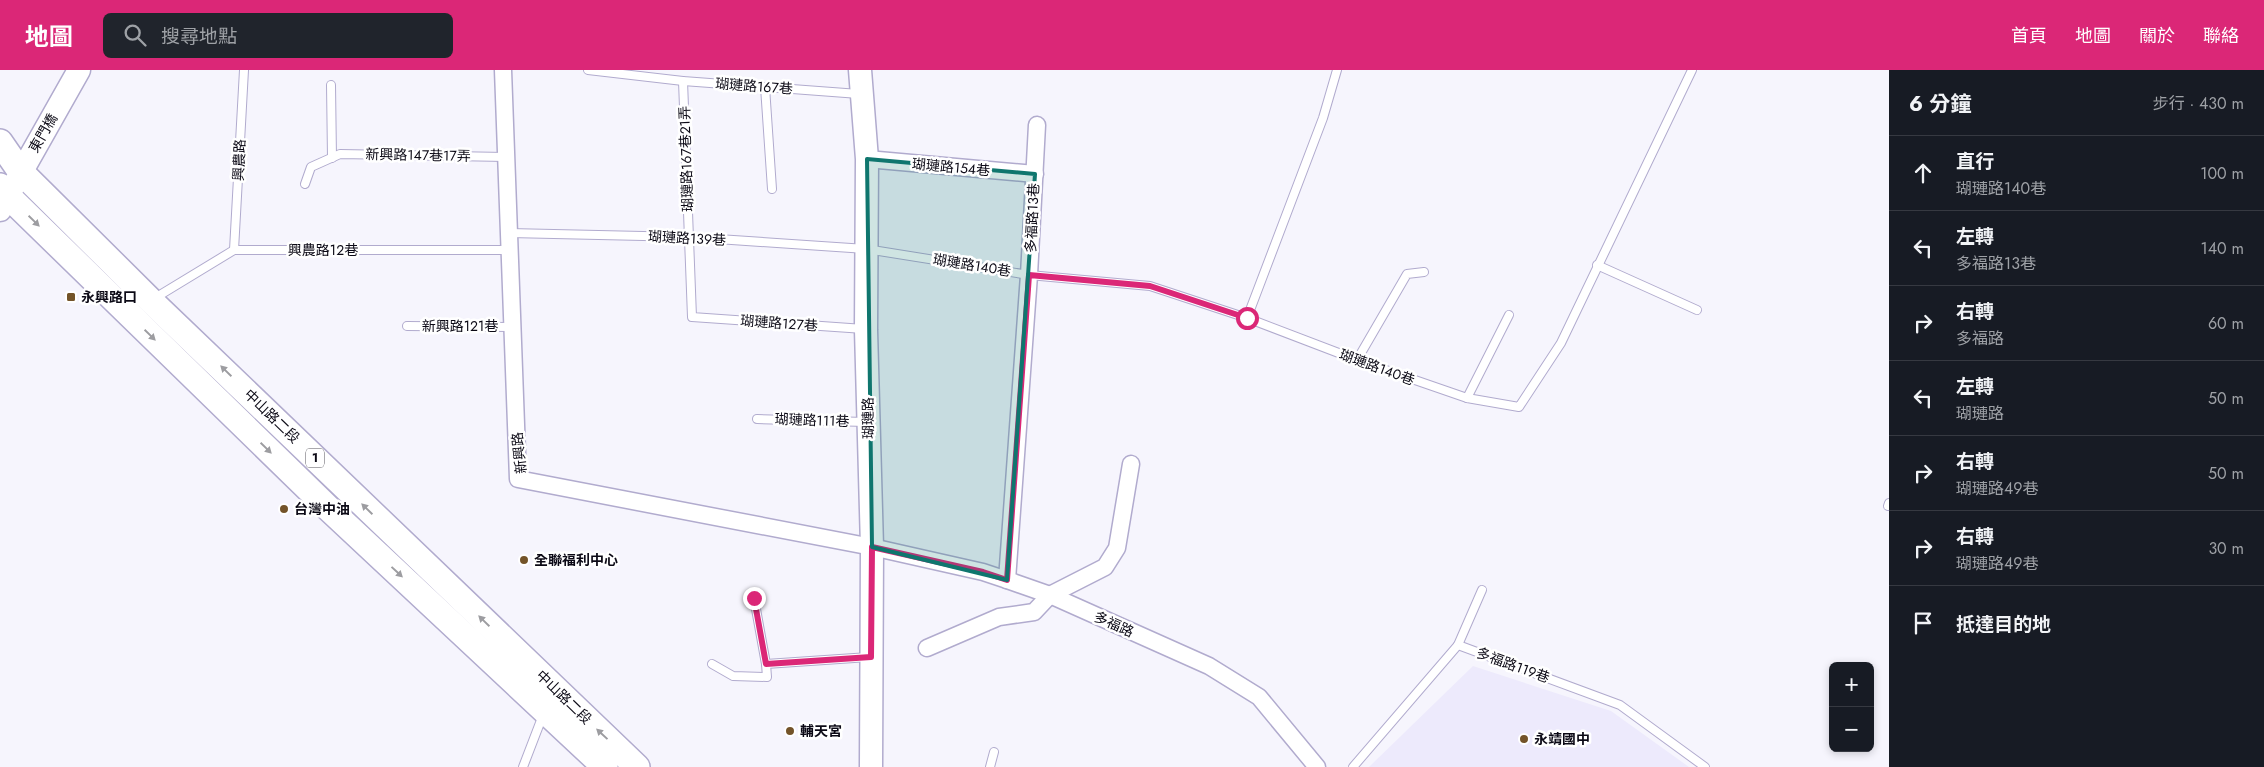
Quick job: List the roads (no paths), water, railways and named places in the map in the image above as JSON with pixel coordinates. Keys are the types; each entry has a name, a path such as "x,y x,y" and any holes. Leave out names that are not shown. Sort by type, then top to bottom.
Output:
{"main road":[{"name":"中山路二段","path":"0,142 20,171 553,703 604,767"},
{"name":"中山路二段","path":"3,198 327,508 553,703 638,767"}],"street":[{"name":"東門橋","path":"3,198 79,70"},
{"name":"新興路","path":"503,70 518,479 872,547"},
{"name":"瑚璉路","path":"860,70 866,159 866,330 872,547 871,767"},
{"name":"多福路13巷","path":"1007,580 1029,275 1037,125"},
{"name":"瑚璉路154巷","path":"866,159 1035,174"},
{"path":"927,648 999,618 1034,612 1050,596 1105,567 1117,548 1131,464"},
{"name":"多福路","path":"872,547 983,572 1007,580 1050,596 1209,666 1259,696 1317,767"}],"lane":[{"name":"興農路","path":"234,250 244,70"},
{"name":"瑚璉路167巷","path":"588,70 683,81 861,94"},
{"path":"1247,318 1323,118 1337,70"},
{"name":"瑚璉路140巷","path":"866,249 1029,275 1150,286 1247,318 1358,360 1467,398 1519,407 1561,343 1692,70"},
{"name":"瑚璉路167巷21弄","path":"683,81 692,317"},
{"path":"331,85 332,158"},
{"path":"765,87 772,189"},
{"name":"新興路147巷17弄","path":"305,184 312,167 340,154 506,156"},
{"name":"瑚璉路139巷","path":"508,233 688,237 866,249"},
{"name":"興農路12巷","path":"234,250 509,250"},
{"path":"151,301 234,250"},
{"path":"1597,265 1697,310"},
{"path":"1358,360 1407,274 1424,272"},
{"path":"1467,398 1509,315"},
{"name":"瑚璉路127巷","path":"692,317 866,330"},
{"name":"新興路121巷","path":"407,326 512,327"},
{"name":"瑚璉路111巷","path":"757,418 868,422"},
{"path":"1458,644 1482,590"},
{"path":"712,664 733,676 766,677 766,664 754,598"},
{"name":"多福路119巷","path":"1353,767 1458,644 1620,705 1705,767"},
{"path":"766,664 871,657"},
{"path":"523,767 553,703"},
{"path":"990,767 994,752"}],"place":[{"name":"永興路口","path":"71,297"},
{"name":"台灣中油","path":"284,509"},
{"name":"全聯福利中心","path":"524,560"},
{"name":"輔天宮","path":"790,731"},
{"name":"永靖國中","path":"1524,739"}]}
